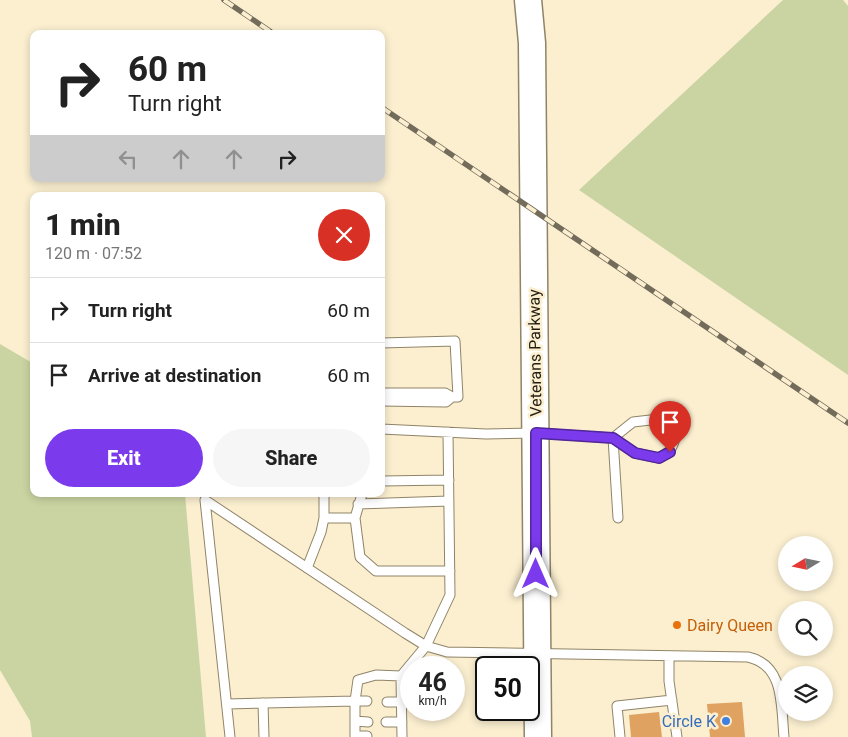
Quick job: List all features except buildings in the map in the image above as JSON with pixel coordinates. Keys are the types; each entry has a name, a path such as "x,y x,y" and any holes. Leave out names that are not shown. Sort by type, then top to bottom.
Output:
{"main road":[{"name":"Veterans Parkway","path":"528,0 532,43 538,737"}],"lane":[{"path":"385,342 455,341 455,397"},
{"path":"385,393 445,393 455,397"},
{"path":"385,401 446,402 455,397"},
{"path":"385,429 536,433 613,438 635,453 659,458 670,452 674,442 672,424 659,418 633,422 613,438"},
{"path":"418,656 426,646 450,595 448,432"},
{"path":"613,438 618,518"},
{"path":"385,482 449,480"},
{"path":"307,568 321,532 324,518 324,497"},
{"path":"361,497 355,518 360,557 376,570 450,571"},
{"path":"230,737 205,500 426,646 447,652 748,657 764,662 774,676 778,686 784,737"},
{"path":"358,504 449,501"},
{"path":"324,518 355,518"},
{"path":"669,656 669,681 677,737"},
{"path":"367,736 355,736 354,701 358,680 376,675 400,676"},
{"path":"620,737 617,706 672,700"},
{"path":"227,704 367,701"},
{"path":"387,702 400,702"},
{"path":"263,703 264,737"},
{"path":"355,721 368,722"},
{"path":"386,722 402,722 402,737"}],"green space":[{"path":"783,0 843,0 848,6 848,375 579,190"},
{"path":"0,344 30,362 30,497 185,497 206,737 32,737 30,721 0,670"}],"railway":[{"path":"224,0 268,30"},
{"path":"385,110 848,423"}],"place":[{"name":"Dairy Queen","path":"677,625"},
{"name":"Circle K","path":"726,721"}],"route":[{"path":"536,574 536,433 613,438 635,453 659,458 670,452"}]}
